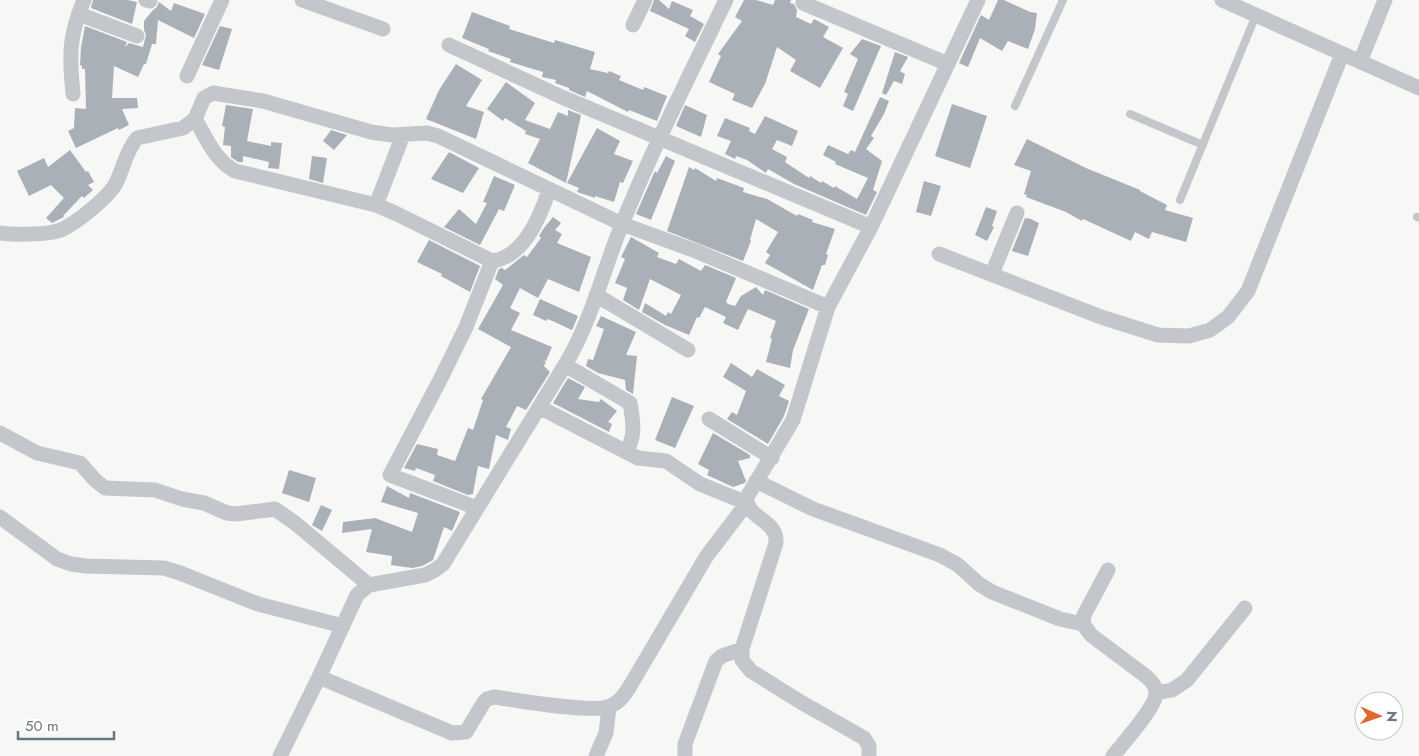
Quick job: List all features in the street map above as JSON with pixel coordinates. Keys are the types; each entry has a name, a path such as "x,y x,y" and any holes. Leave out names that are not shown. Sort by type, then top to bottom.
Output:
{"street":[{"path":"187,76 222,0"},
{"path":"302,0 383,30"},
{"path":"633,25 645,0"},
{"path":"281,755 357,595 369,585 425,575 443,564 565,365 576,346 622,224 660,137 726,0"},
{"path":"319,678 452,732 466,732 484,702 494,697 590,709 609,707 619,700 633,681 706,557 747,503 756,481 794,420 828,307 871,227 977,0"},
{"path":"1222,0 1419,88"},
{"path":"1360,62 1386,0"},
{"path":"802,3 948,64"},
{"path":"73,94 69,60 72,40 82,7 137,36"},
{"path":"449,45 564,98 871,227"},
{"path":"939,254 1101,317 1158,335 1189,336 1210,330 1228,317 1248,291 1342,54"},
{"path":"0,233 51,232 61,230 108,196 137,138 183,128 195,118 204,98 210,94 219,94 263,101 371,132 392,135 427,133 438,136 622,224 696,251 828,307"},
{"path":"195,118 218,158 224,165 235,171 376,205 492,261 510,255 530,232 539,218 549,190"},
{"path":"376,205 403,135"},
{"path":"992,274 1017,213"},
{"path":"477,508 390,475 466,327 492,261"},
{"path":"596,295 688,350"},
{"path":"565,365 630,403 633,420 631,444 626,452"},
{"path":"539,407 638,458 666,461 700,484 747,503 750,510 772,528 776,535 776,543 742,649 742,660 751,670 799,701 864,738 869,746 869,756"},
{"path":"708,419 772,458"},
{"path":"0,433 37,453 80,463 104,488 155,490 182,500 204,503 227,513 245,514 275,509 295,523 369,585"},
{"path":"756,481 812,509 940,555 958,565 979,584 992,592 1037,611 1082,624 1091,635 1154,684 1156,693 1154,704 1113,756"},
{"path":"0,517 57,559 71,564 164,568 258,604 343,626"},
{"path":"1082,624 1084,615 1108,570"},
{"path":"1156,693 1172,690 1187,680 1245,608"},
{"path":"685,756 685,744 716,661 722,656 742,649"},
{"path":"596,756 606,734 609,707"}],"lane":[{"path":"1016,106 1063,0"},
{"path":"1180,200 1256,15"},
{"path":"1130,114 1203,144"}],"building":[{"path":"93,0 128,0 137,2 132,24 91,8"},
{"path":"654,0 659,0 669,9 672,1 693,10 690,16 704,24 695,42 685,36 689,29 650,11"},
{"path":"744,0 756,0 773,5 775,0 791,0 790,3 794,4 797,10 796,17 811,24 814,19 829,27 823,37 843,48 820,88 790,71 796,60 777,47 765,84 752,108 732,100 735,94 709,82 721,56 718,54 742,21 735,17"},
{"path":"998,0 1004,0 1030,12 1037,13 1035,29 1028,49 1008,41 1002,51 980,38 968,67 959,63 981,15 989,20"},
{"path":"159,2 171,11 174,3 205,14 194,38 158,20 156,44 152,44 146,64 144,64 138,77 114,66 112,98 137,98 138,108 122,109 129,125 119,130 118,128 76,148 68,131 74,128 75,108 86,109 85,69 82,69 80,65 85,26 127,42 125,47 129,43 143,47 146,35 144,21 157,7"},
{"path":"472,12 510,26 509,29 554,43 555,40 595,52 590,69 608,73 609,71 621,76 619,80 643,90 644,87 667,96 657,121 629,110 628,112 587,91 585,97 555,83 556,80 542,77 543,72 510,62 511,59 488,51 489,49 462,38"},
{"path":"220,26 232,29 219,70 202,65"},
{"path":"862,39 881,46 853,111 843,106 848,94 844,92 858,59 850,54"},
{"path":"895,52 908,57 900,71 905,74 902,84 894,81 886,95 882,93"},
{"path":"456,64 482,80 466,106 484,112 476,139 426,119 439,90"},
{"path":"506,82 535,103 525,120 550,129 558,112 568,116 568,110 581,115 566,183 528,163 540,139 525,134 526,131 505,118 503,121 487,109"},
{"path":"880,97 889,101 871,136 874,138 866,149 882,161 873,190 877,192 866,215 794,184 768,169 766,173 747,160 736,156 735,159 725,154 731,141 717,136 725,118 750,128 749,131 755,134 765,116 798,131 792,146 777,140 772,149 787,157 785,162 809,178 810,176 834,188 835,186 857,199 868,178 835,164 836,162 823,155 828,145 848,154 851,150 855,152"},
{"path":"952,104 987,116 970,168 935,156"},
{"path":"226,105 253,109 247,141 271,146 271,142 282,143 279,169 268,168 269,162 243,156 243,162 238,162 231,157 231,146 223,145 225,127 222,126"},
{"path":"685,105 707,115 701,137 676,126"},
{"path":"597,128 620,141 614,154 633,161 623,183 620,182 614,202 577,192 579,188 567,183"},
{"path":"331,130 347,135 334,150 323,141"},
{"path":"1027,139 1086,168 1140,190 1167,205 1165,210 1193,218 1186,242 1152,232 1149,239 1135,232 1131,241 1083,219 1082,221 1066,212 1026,197 1027,195 1024,194 1031,171 1014,165"},
{"path":"70,150 86,172 88,171 94,182 88,185 93,190 84,198 82,196 64,217 52,223 46,218 64,198 51,185 29,196 17,171 44,158 48,167"},
{"path":"449,152 479,168 463,193 431,179"},
{"path":"312,156 327,158 323,183 309,179"},
{"path":"666,156 675,161 651,220 636,214 655,171 657,173"},
{"path":"689,167 694,170 695,168 716,181 717,178 744,188 743,192 767,199 797,216 798,214 813,220 812,222 835,229 826,254 828,255 825,265 822,265 813,290 765,263 770,255 766,252 778,232 756,219 751,241 743,261 667,231"},
{"path":"494,176 515,185 504,211 499,209 480,245 444,227 459,209 476,224 487,203 483,202"},
{"path":"924,181 941,186 931,216 916,212"},
{"path":"986,207 997,211 992,226 994,227 987,241 975,235"},
{"path":"553,217 561,223 555,230 562,234 557,243 591,257 579,292 548,279 538,298 520,288 510,308 520,313 511,330 552,347 546,361 542,360 546,362 544,366 550,372 526,410 517,406 506,427 511,429 508,440 496,435 489,469 478,466 473,494 468,495 433,481 435,475 416,468 415,471 404,468 417,444 438,449 437,455 455,461 468,428 473,430 483,400 481,399 511,347 478,329 503,285 495,279 499,269 505,270 524,255 527,257 541,238 539,236 544,228"},
{"path":"1025,218 1039,223 1028,256 1012,251"},
{"path":"631,237 659,253 657,257 676,264 679,259 701,271 705,265 736,278 726,302 728,304 735,306 741,296 756,287 763,295 765,290 809,309 793,350 790,368 766,362 772,339 770,338 776,321 748,309 738,330 723,323 726,317 705,307 699,318 697,317 689,335 665,325 642,312 645,303 666,316 668,312 671,314 681,295 650,279 639,310 623,300 627,288 615,283 625,259 621,257"},
{"path":"429,240 480,266 470,292 441,276 442,274 417,262"},
{"path":"540,299 578,316 572,330 548,319 546,321 533,315"},
{"path":"601,316 636,332 626,355 637,356 633,394 626,390 625,380 598,373 586,366 588,359 593,360 604,329 596,326"},
{"path":"731,363 752,377 757,369 785,385 779,396 789,401 784,416 768,444 727,419 732,412 737,415 746,391 723,377"},
{"path":"568,378 585,387 578,399 599,402 601,399 617,411 608,422 612,424 609,432 553,403"},
{"path":"672,397 694,406 675,448 655,440"},
{"path":"713,433 750,455 750,458 738,461 746,481 745,483 733,487 707,475 709,470 698,464"},
{"path":"289,470 316,478 309,502 282,493"},
{"path":"387,486 409,498 410,493 460,512 452,531 444,527 433,560 422,566 412,568 391,565 392,556 366,552 372,529 342,533 343,522 375,518 412,532 418,513 381,502"},
{"path":"321,505 332,510 322,531 312,525"}]}
